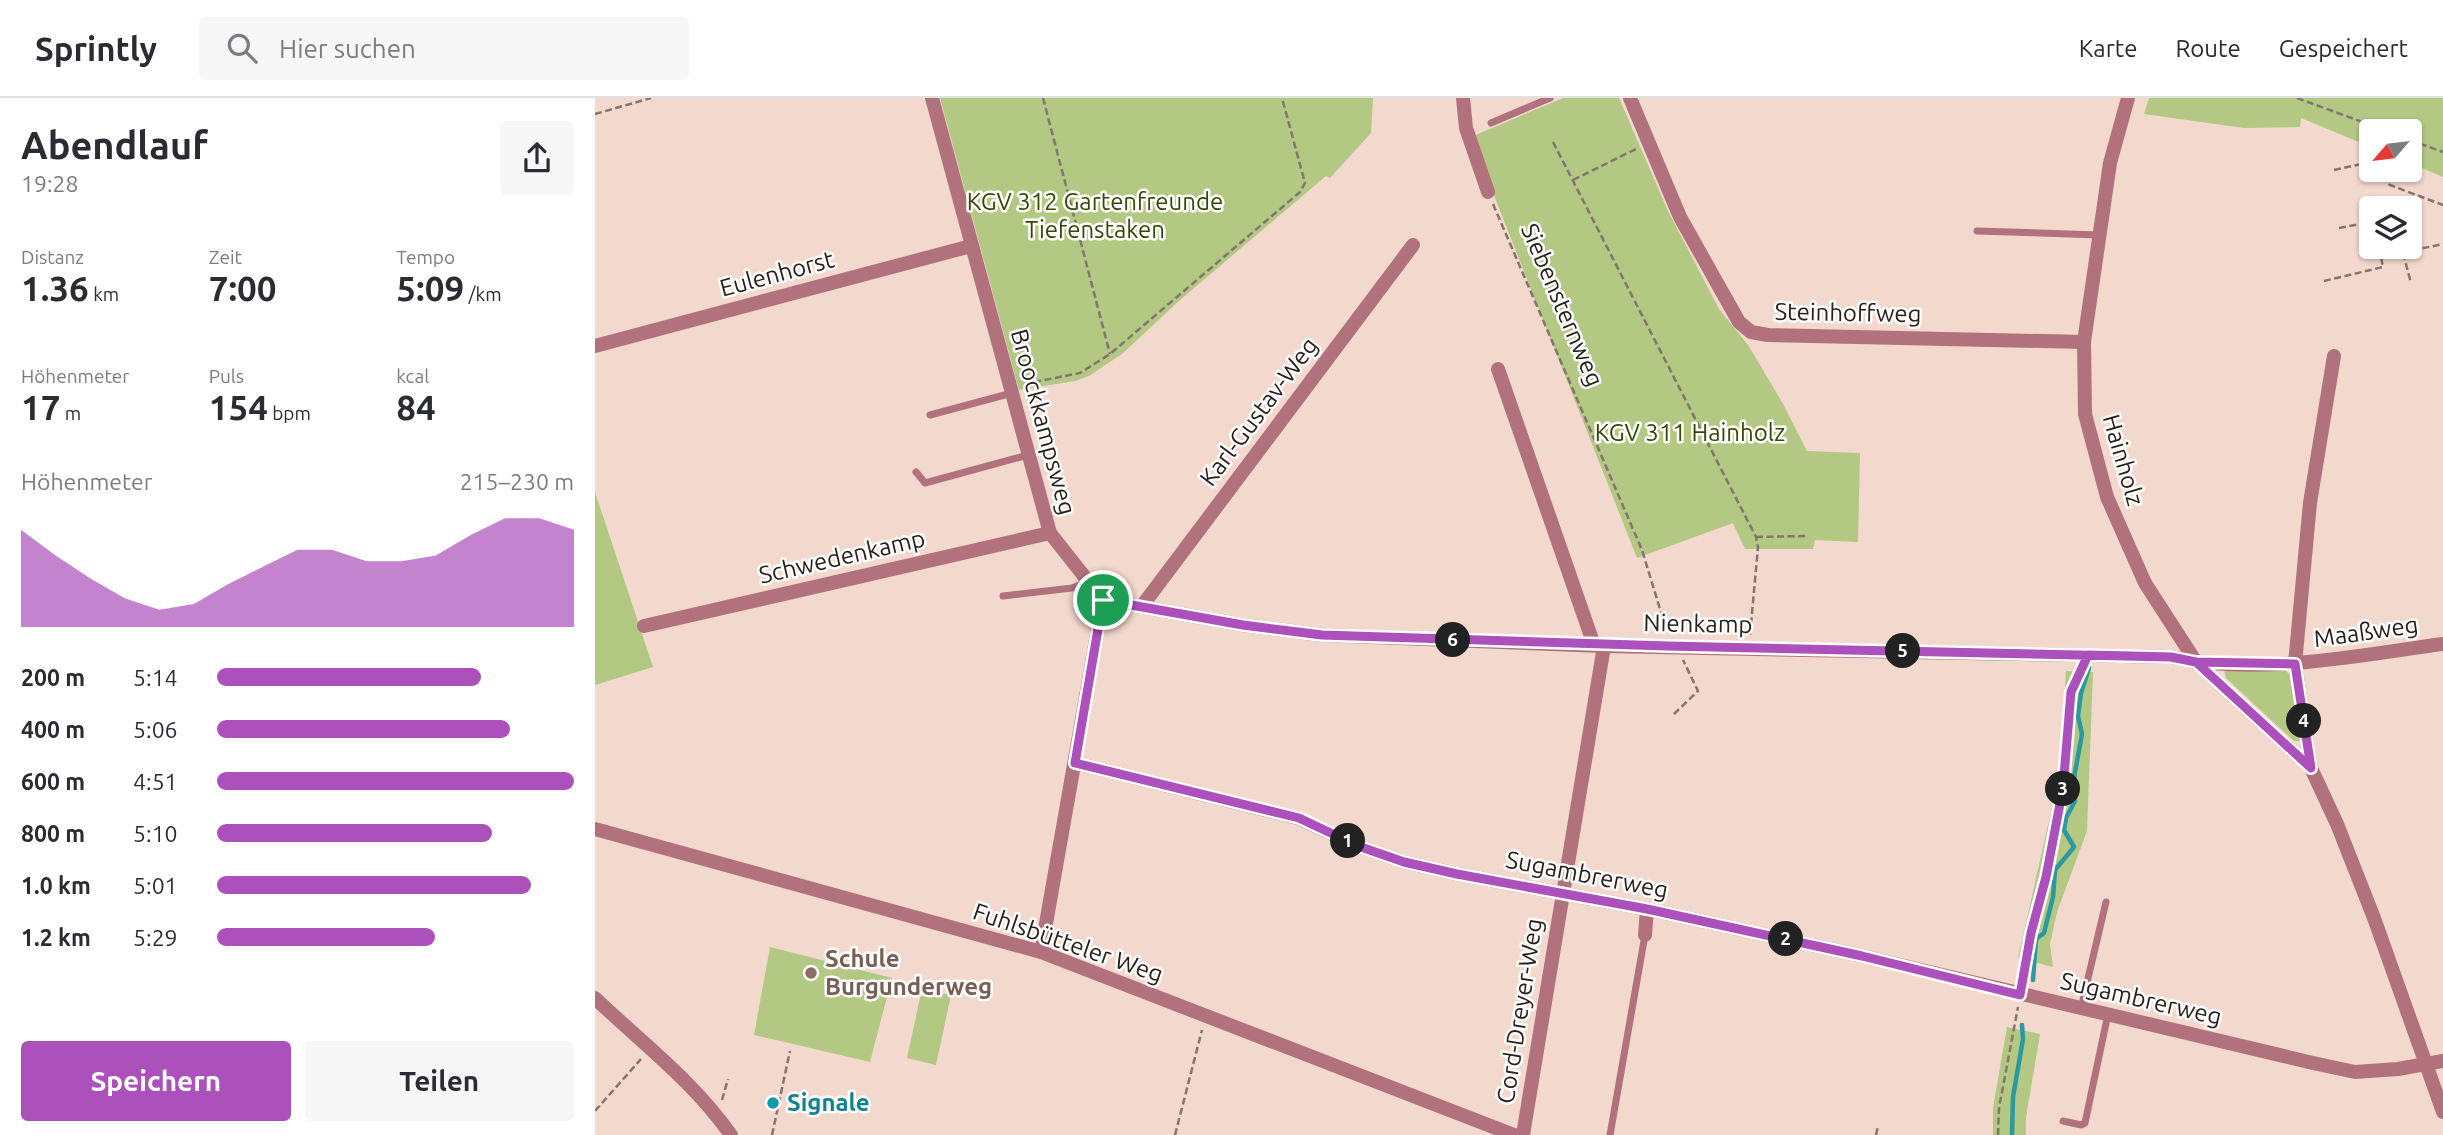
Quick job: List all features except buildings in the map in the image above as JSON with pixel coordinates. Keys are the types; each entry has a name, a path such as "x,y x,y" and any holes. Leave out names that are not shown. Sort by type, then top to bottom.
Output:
{"street":[{"name":"Broockkampsweg","path":"932,98 1050,533 1103,600"},
{"path":"1463,98 1466,128 1488,192"},
{"name":"Steinhoffweg","path":"1630,98 1680,216 1739,322 1751,332 1768,335 2084,342"},
{"name":"Hainholz","path":"2128,98 2110,163 2084,342 2085,414 2107,497 2145,583 2196,662 2311,768"},
{"name":"Karl-Gustav-Weg","path":"1142,606 1413,245"},
{"name":"Eulenhorst","path":"595,346 971,246"},
{"name":"Hainholz","path":"2334,356 2310,503 2295,664 2311,768 2337,824 2374,918 2443,1112"},
{"name":"Cord-Dreyer-Weg","path":"1498,369 1599,645 1563,893 1523,1135"},
{"name":"Schwedenkamp","path":"644,626 1050,533"},
{"path":"1041,952 1103,600"},
{"name":"Nienkamp","path":"1103,600 1243,625 1322,635 1599,645 2171,657 2196,662 2295,664"},
{"name":"Maaßweg","path":"2295,664 2443,644"},
{"name":"Sugambrerweg","path":"1075,763 1299,818 1358,846 1404,862 1647,909 1862,956 2355,1072 2443,1061"},
{"name":"Fuhlsbütteler Weg","path":"595,829 1041,952 1514,1135"},
{"path":"1645,934 1647,909"},
{"path":"595,998 698,1094 731,1135"}],"lane":[{"path":"1491,123 1550,98"},
{"path":"1977,231 2099,235"},
{"path":"930,415 1011,389"},
{"path":"916,472 925,483 1028,455"},
{"path":"1003,596 1072,588 1088,582"},
{"path":"2081,1008 2106,902"},
{"path":"1610,1135 1645,934"},
{"path":"2063,1121 2081,1125 2085,1123 2108,1014"}],"path":[{"path":"595,114 652,98"},
{"path":"1043,98 1110,354"},
{"path":"1011,389 1080,373 1110,354 1300,192 1305,183 1282,98"},
{"path":"2297,98 2359,121"},
{"path":"1553,142 1756,537 1758,547 1749,648"},
{"path":"1573,180 1649,142"},
{"path":"2422,144 2443,152"},
{"path":"2334,170 2359,165"},
{"path":"2387,182 2443,205"},
{"name":"Siebensternweg","path":"1488,192 1642,550 1672,646 1698,691 1674,713"},
{"path":"2339,228 2359,224"},
{"path":"2422,249 2443,244"},
{"path":"2324,281 2383,268 2381,259"},
{"path":"2405,259 2411,283"},
{"path":"1756,537 1805,536"},
{"path":"1998,1135 1999,1108 2031,933 2046,877 2063,788 2071,692 2088,655"},
{"path":"1175,1135 1206,1015"},
{"path":"595,1111 651,1048"},
{"path":"772,1135 790,1051"},
{"path":"722,1100 727,1079"},
{"path":"1876,1135 1878,1126"}],"green space":[{"name":"KGV 312 Gartenfreunde Tiefenstaken","path":"940,98 1373,98 1371,133 1330,178 1326,176 1180,300 1122,354 1089,376 1075,381 1019,390"},
{"name":"KGV 311 Hainholz","path":"1563,98 1619,98 1668,211 1719,309 1748,345 1807,451 1860,453 1858,542 1815,540 1813,549 1745,549 1733,523 1637,558 1471,137"},
{"path":"2149,98 2443,98 2443,177 2422,168 2422,119 2359,119 2359,142 2301,118 2300,127 2244,128 2144,114"},
{"path":"595,492 653,667 595,685"},
{"path":"2284,668 2292,678 2300,741 2294,741 2226,678 2224,669"},
{"path":"2066,671 2093,672 2087,831 2057,912 2050,944 2053,967 2018,958 2060,772"},
{"path":"770,947 892,978 870,1062 754,1035"},
{"path":"922,989 951,995 936,1065 907,1058"},
{"path":"2007,1027 2040,1034 2026,1117 2026,1135 1993,1135 1993,1108"}],"waterway":[{"path":"2033,980 2036,939 2044,933 2053,897 2055,870 2074,847 2064,830 2066,818 2075,801 2074,778 2082,734 2078,716 2081,693 2089,668"},
{"path":"2012,1135 2013,1097 2023,1039 2022,1025"}],"place":[{"name":"Schule Burgunderweg","path":"811,973"},
{"name":"Signale","path":"773,1103"}],"route":[{"path":"1103,600 1075,763 1299,818 1358,846 1404,862 1647,909 1862,956 2020,995 2031,933 2057,826 2068,747 2071,692 2088,655 2171,657 2196,662 2311,768 2295,664 2196,662 2171,657 1668,646 1604,646 1322,635 1243,625 1103,600"}]}
